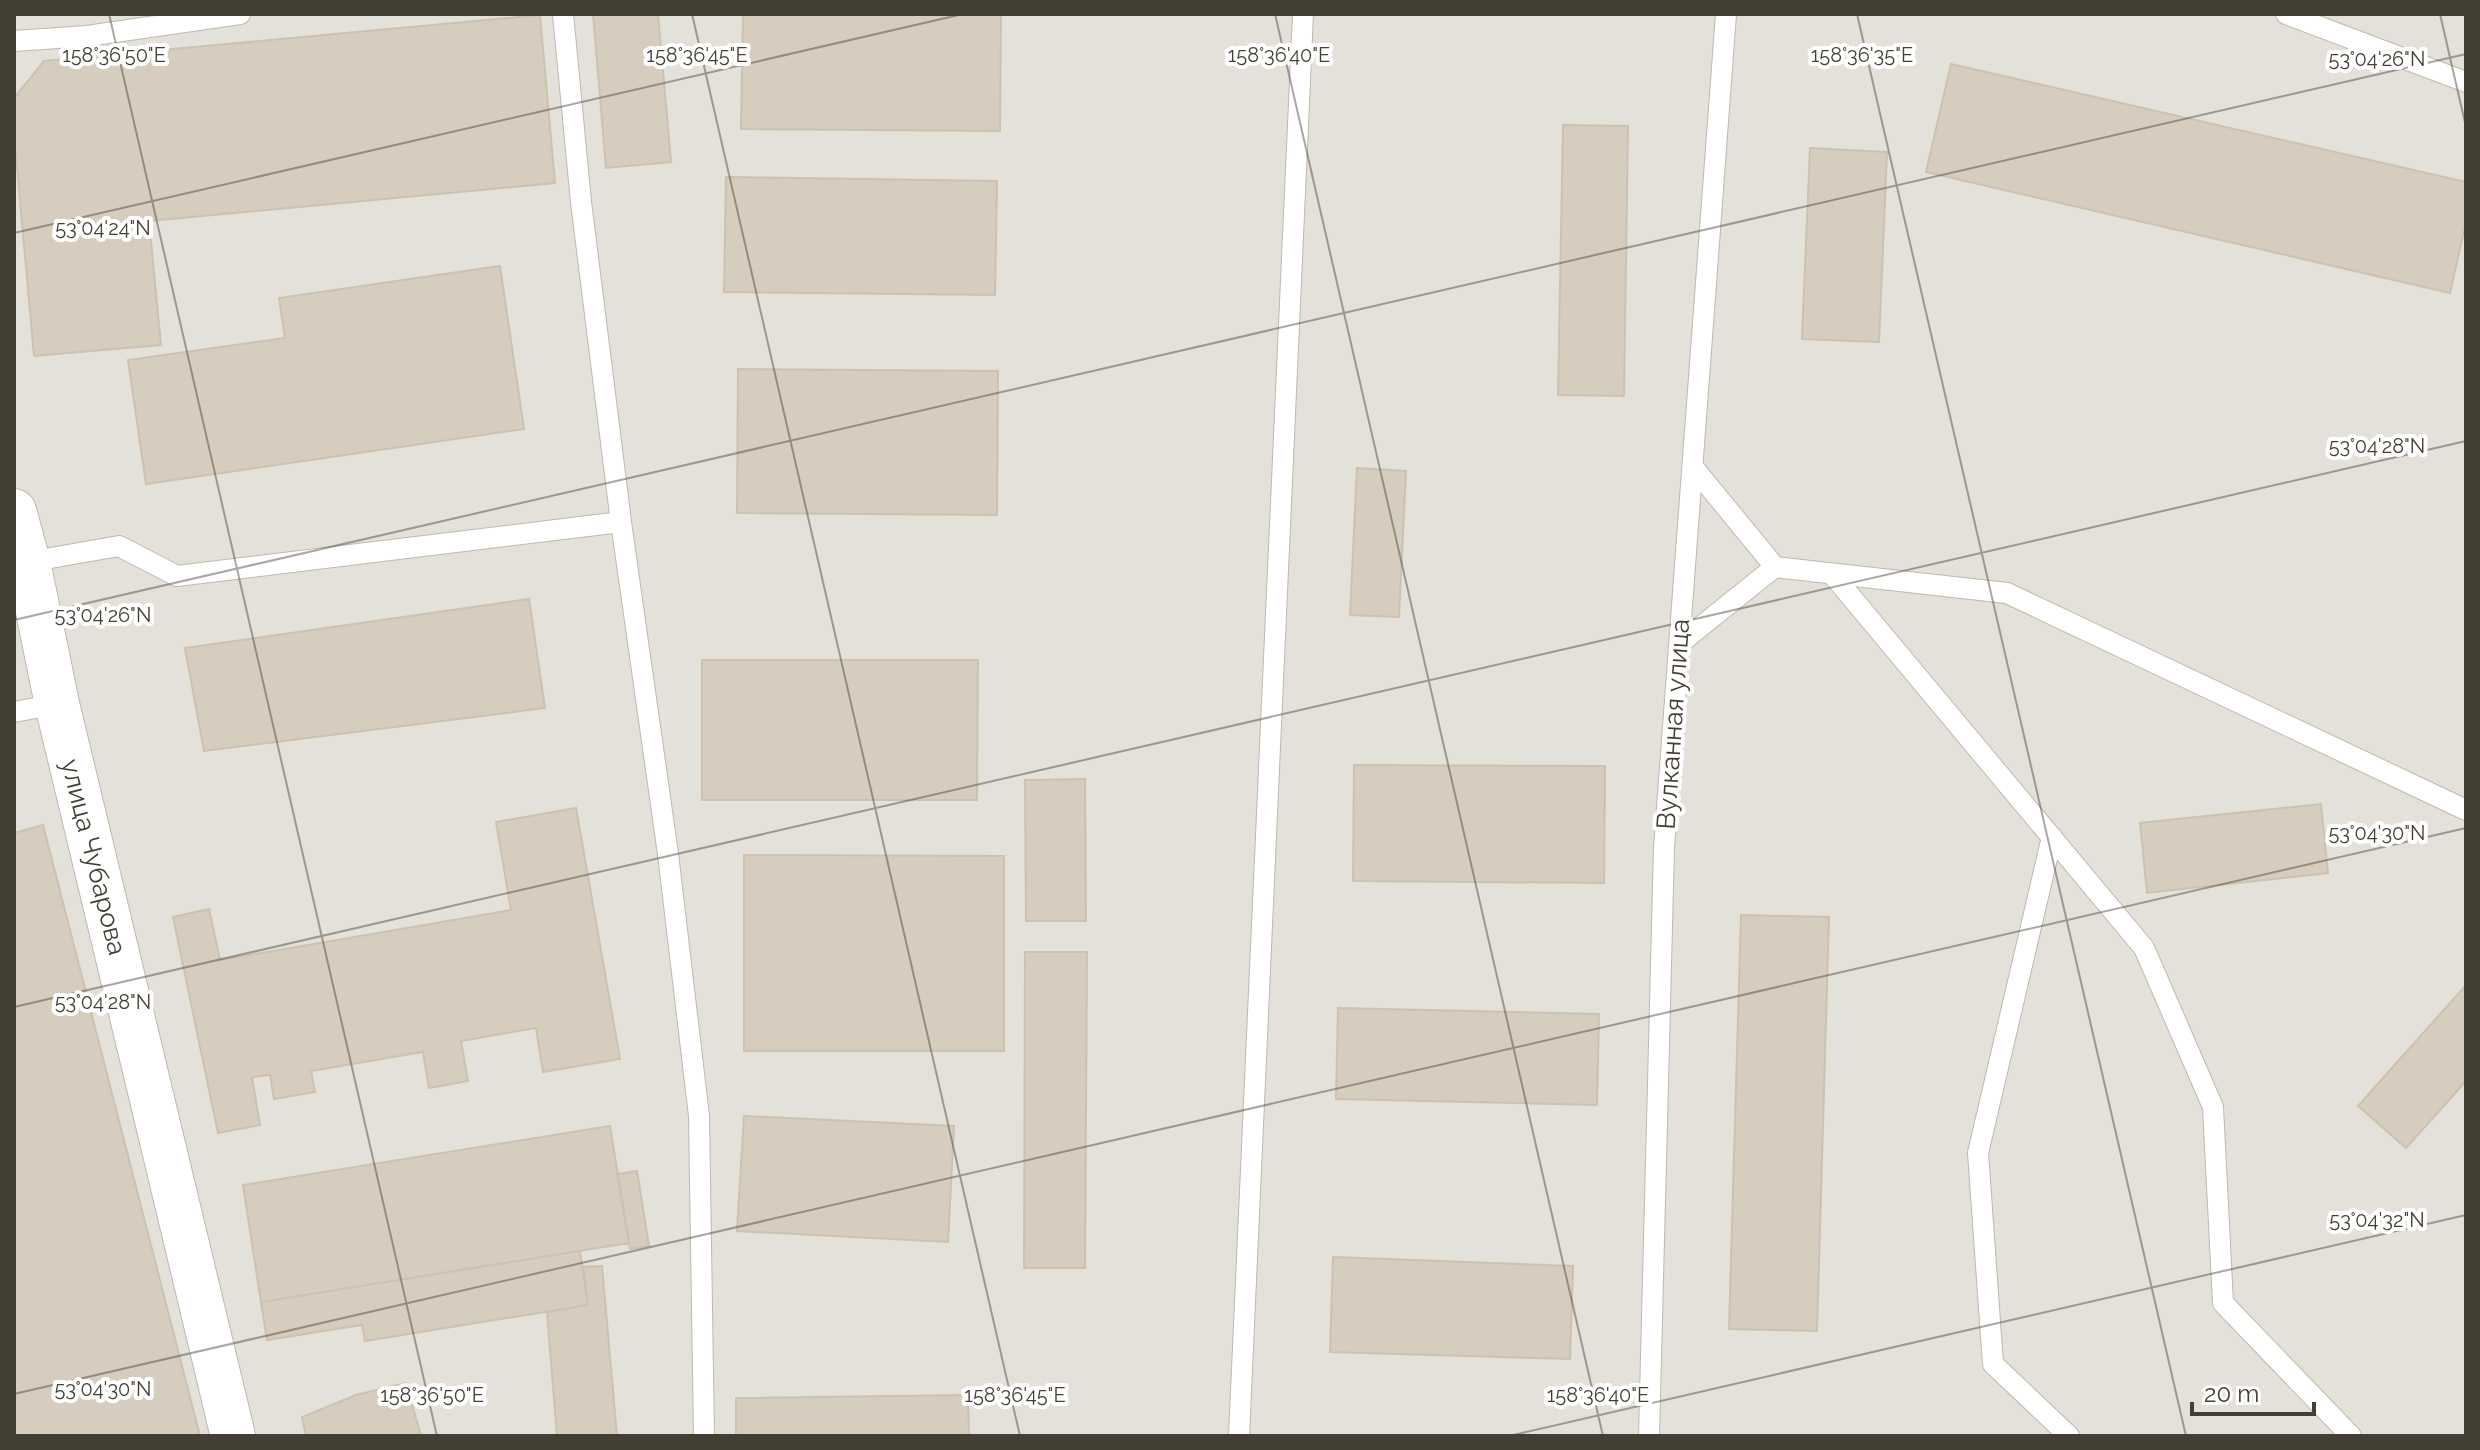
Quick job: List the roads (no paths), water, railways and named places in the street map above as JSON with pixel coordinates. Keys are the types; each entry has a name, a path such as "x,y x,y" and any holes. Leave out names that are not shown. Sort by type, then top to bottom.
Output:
{"street":[{"name":"улица Чубарова","path":"14,511 28,562 57,704 233,1436"}],"lane":[{"path":"14,41 87,36 240,14"},
{"path":"563,14 581,202 621,522 668,854 699,1116 704,1436"},
{"path":"1239,1436 1303,14"},
{"name":"Вулканная улица","path":"1649,1436 1664,848 1726,14"},
{"path":"2286,14 2466,82"},
{"path":"1693,467 1775,567 2007,593 2466,810"},
{"path":"28,562 119,546 177,576 621,522"},
{"path":"1679,644 1775,567"},
{"path":"1832,574 2144,948 2213,1107 2223,1303 2351,1436"},
{"path":"14,712 57,704"},
{"path":"2052,837 1978,1153 1993,1364 2069,1436"}]}
